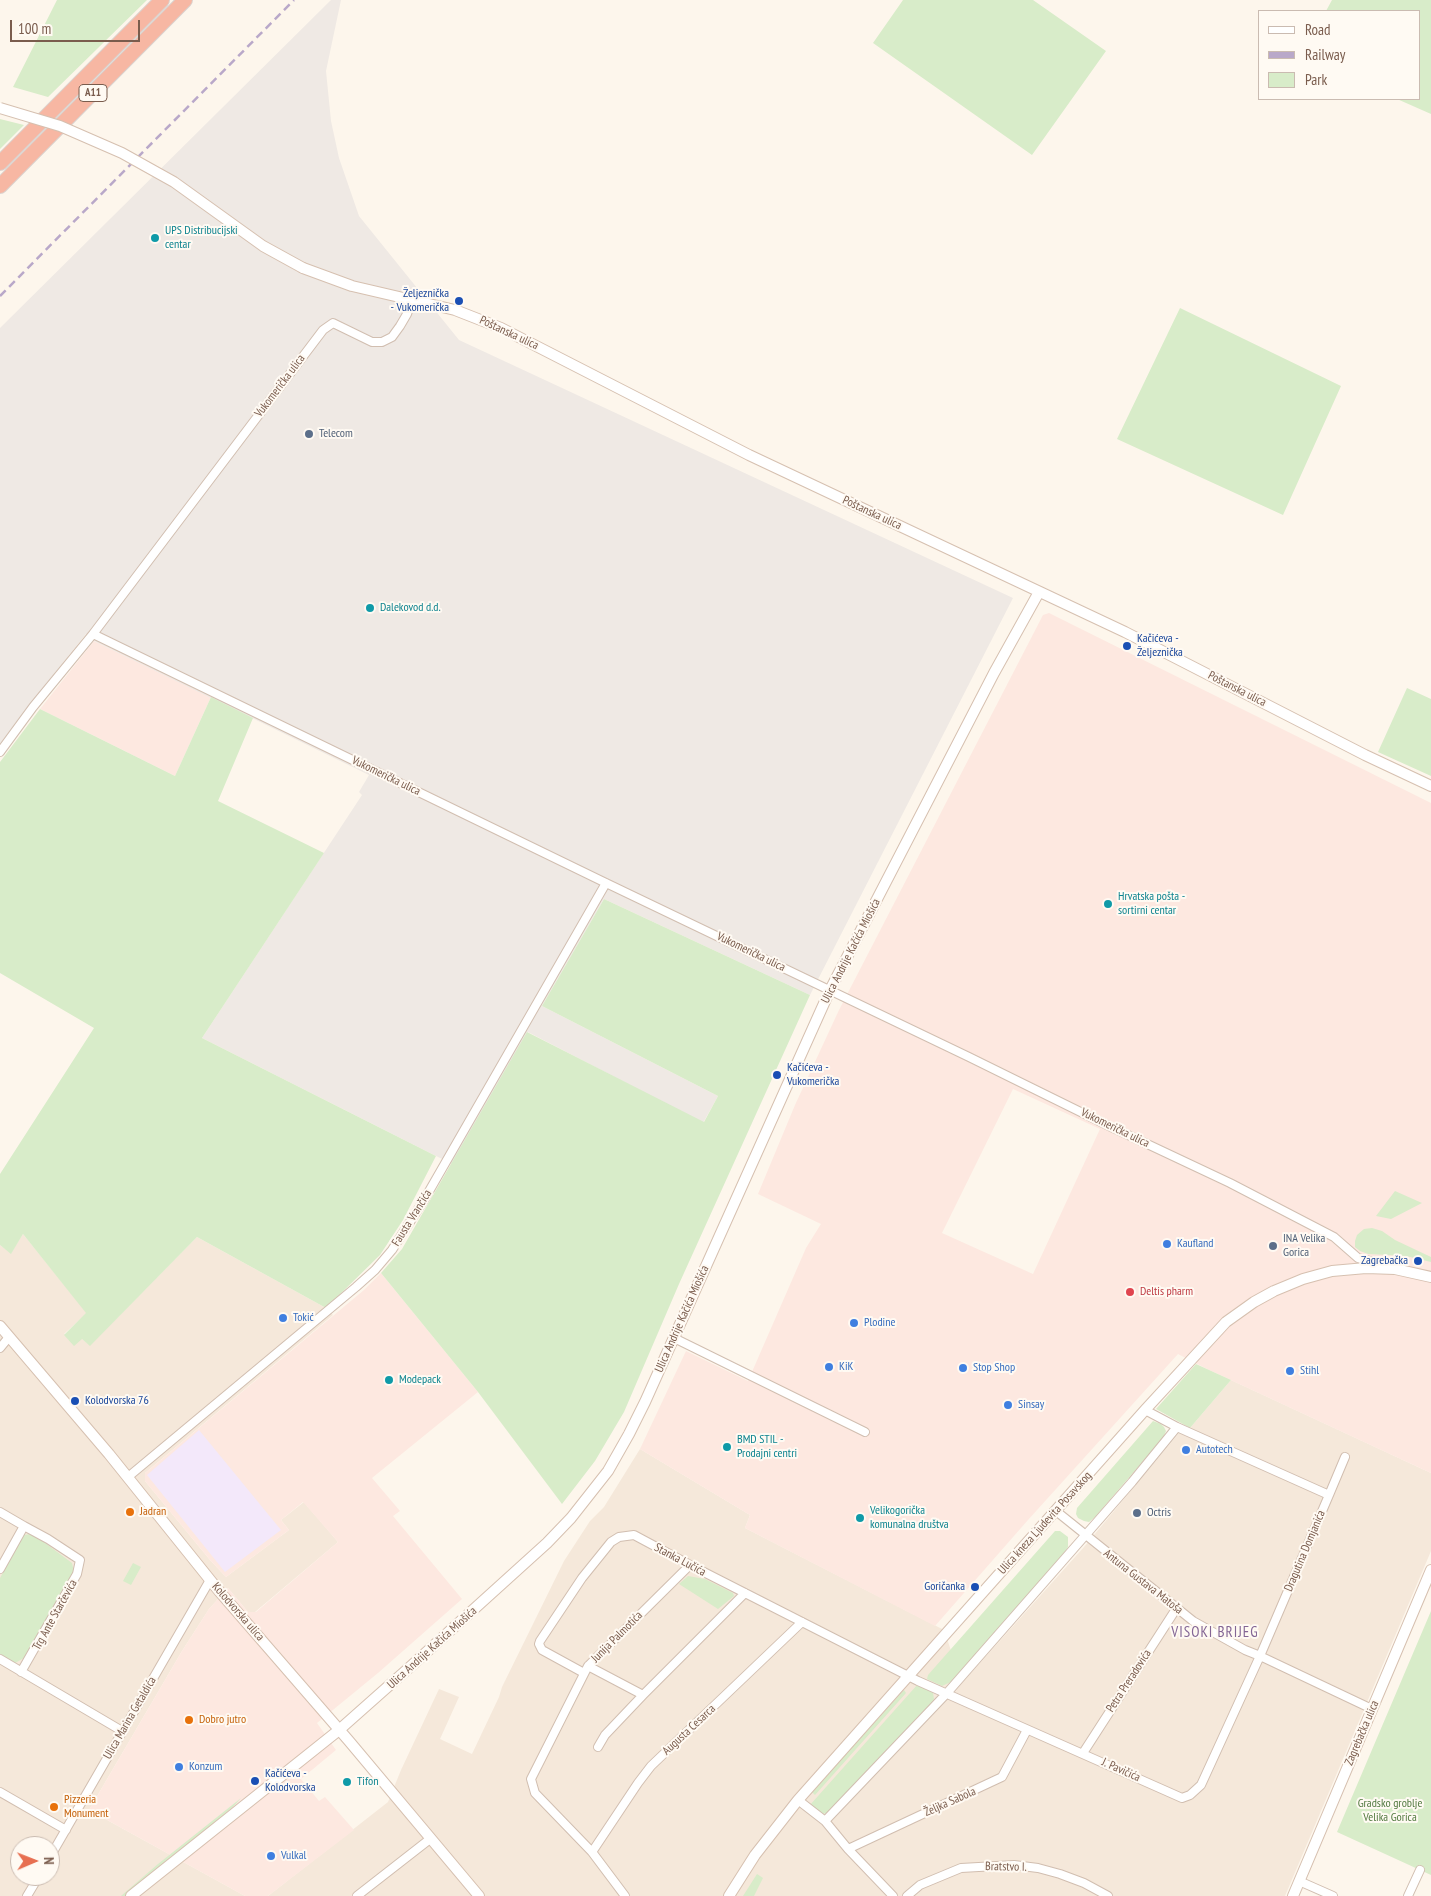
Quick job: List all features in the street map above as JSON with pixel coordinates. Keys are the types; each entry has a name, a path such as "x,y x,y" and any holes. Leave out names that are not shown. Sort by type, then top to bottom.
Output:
{"highway":[{"name":"A11","path":"0,162 162,0"},
{"name":"A11","path":"0,186 186,0"}],"main road":[{"name":"Poštanska ulica","path":"0,108 60,126 122,153 174,182 263,246 303,268 352,286 455,310 501,328 749,455 1125,632 1365,755 1431,786"},
{"name":"Ulica Andrije Kačića Miošića","path":"131,1896 339,1730 547,1543 571,1518 608,1471 629,1434 674,1338 830,990 994,672 1039,592"},
{"name":"Ulica kneza Ljudevita Posavskog","path":"729,1896 755,1855 798,1800 1145,1410 1226,1322 1254,1302 1274,1291 1304,1279 1347,1269 1385,1268 1431,1277"},
{"name":"Kolodvorska ulica","path":"0,1326 128,1477 210,1580 479,1896"},
{"name":"Zagrebačka ulica","path":"1293,1896 1431,1570"}],"street":[{"name":"Vukomerička ulica","path":"0,752 33,707 93,634 323,330 333,322 372,342 382,342 392,337 400,326 412,300"},
{"name":"Vukomerička ulica","path":"93,634 606,883 969,1056 1109,1126 1223,1179 1326,1233 1343,1243 1358,1258 1390,1265 1406,1271"},
{"name":"Fausta Vrančića","path":"128,1477 361,1283 392,1250 424,1200 606,883"},
{"path":"0,1348 9,1337"},
{"path":"674,1338 865,1432"},
{"name":"Dragutina Domjanića","path":"1145,1410 1177,1427 1329,1495 1260,1656"},
{"path":"825,1821 947,1694 1132,1482 1177,1427"},
{"path":"1329,1495 1345,1457"},
{"name":"Trg Ante Starčevića","path":"0,1512 48,1539 80,1560 81,1563 78,1574 54,1618 21,1672"},
{"name":"Antuna Gustava Matoša","path":"1056,1512 1176,1608 1216,1636 1372,1709"},
{"path":"0,1569 24,1526"},
{"name":"Stanka Lučića","path":"586,1669 542,1650 539,1644 582,1578 611,1542 619,1537 634,1536 909,1676"},
{"name":"Junija Palmotića","path":"592,1852 533,1788 531,1779 586,1669 690,1565"},
{"name":"Ulica Marina Getaldića","path":"60,1840 210,1580"},
{"path":"598,1747 605,1735 643,1695 745,1593"},
{"name":"Petra Preradovića","path":"1083,1753 1176,1608"},
{"name":"Augusta Cesarca","path":"592,1852 651,1766 802,1622"},
{"name":"J. Pavičića","path":"909,1676 1182,1798 1190,1795 1201,1785 1260,1656"},
{"path":"0,1660 122,1731"},
{"path":"586,1669 643,1695"},
{"name":"Željka Sabola","path":"848,1849 1002,1777 1027,1730"},
{"path":"0,1792 66,1830"},
{"path":"798,1800 825,1821 848,1849 893,1896"},
{"path":"357,1896 430,1839"},
{"path":"592,1852 625,1896"},
{"name":"Bratstvo I.","path":"907,1896 920,1886 961,1868 1014,1865 1038,1868 1060,1874 1084,1883 1108,1896"},
{"path":"1408,1896 1420,1870"},
{"path":"1299,1881 1333,1896"}],"shaded area":[{"path":"331,0 341,0 326,71 331,121 339,158 359,216 459,340 1013,598 810,995 604,899 542,1006 718,1096 703,1123 528,1032 452,1164 202,1038 362,795 359,792 369,775 94,641 86,634 0,744 0,328"},
{"path":"1049,613 1431,803 1431,1473 1178,1354 935,1626 745,1528 750,1515 640,1449 686,1351 748,1381 806,1248 821,1224 758,1194 795,1105 839,1010 1043,615","holes":["1013,1089 1100,1129 1033,1274 942,1233"]},
{"path":"94,641 211,697 175,776 40,709"},
{"path":"23,1234 87,1313 64,1334 82,1339 90,1345 197,1237 326,1308 333,1315 145,1473 145,1481 226,1577 289,1530 281,1520 304,1502 338,1542 255,1612 248,1612 228,1588 209,1609 182,1651 89,1810 245,1896 0,1896 0,1245 11,1253"},
{"path":"381,1273 478,1392 372,1478 400,1511 393,1516 462,1599 378,1673 317,1723 336,1750 301,1779 319,1801 325,1797 354,1830 268,1896 245,1896 89,1810 182,1651 209,1609 228,1588 248,1612 256,1612 338,1542 303,1502 281,1520 289,1530 226,1577 145,1481 145,1473 364,1290"},
{"path":"1231,1380 1431,1473 1431,1551 1285,1896 268,1896 388,1802 439,1689 459,1697 440,1739 472,1754 502,1687 564,1561 590,1521 604,1507 640,1449 750,1515 745,1528 944,1630 962,1683 1084,1547 1179,1433 1190,1428"},
{"path":"199,1430 281,1530 225,1572 147,1475"}],"green space":[{"path":"57,0 147,0 48,97 13,87"},
{"path":"903,0 1033,0 1106,51 1032,155 873,43"},
{"path":"1332,0 1431,0 1431,114 1399,100 1421,100 1421,10 1327,10"},
{"path":"0,119 24,125 0,149"},
{"path":"1180,308 1341,386 1283,515 1117,439"},
{"path":"1407,688 1431,699 1431,776 1378,752"},
{"path":"211,697 253,718 218,801 324,853 202,1038 436,1156 403,1220 380,1255 326,1308 197,1237 90,1346 82,1339 74,1346 64,1335 86,1313 23,1234 11,1254 0,1245 0,1174 94,1028 0,973 0,762 40,709 175,776"},
{"path":"604,899 810,995 679,1284 624,1412 595,1461 562,1504 478,1392 381,1273 402,1249 527,1032 704,1122 718,1096 542,1006"},
{"path":"1395,1191 1422,1203 1391,1219 1376,1216"},
{"path":"1372,1228 1382,1231 1395,1240 1431,1257 1431,1262 1406,1256 1368,1254 1360,1251 1355,1247 1357,1235 1364,1229"},
{"path":"1196,1364 1231,1380 1190,1428 1156,1409"},
{"path":"1153,1421 1164,1427 1166,1431 1163,1438 1095,1517 1089,1522 1078,1518 1076,1514 1077,1508"},
{"path":"1055,1531 1060,1531 1068,1537 1068,1547 1064,1553 951,1682 942,1686 927,1679 928,1675"},
{"path":"30,1534 37,1537 72,1563 74,1572 24,1658 15,1663 0,1654 0,1578 24,1535"},
{"path":"133,1563 141,1567 131,1585 123,1581"},
{"path":"688,1576 705,1579 733,1593 734,1596 718,1609 679,1584"},
{"name":"Gradsko groblje Velika Gorica","path":"1431,1611 1431,1875 1337,1832"},
{"path":"918,1684 933,1693 934,1699 932,1703 828,1813 821,1814 810,1805"},
{"path":"904,1690 906,1693 815,1795 812,1792"},
{"path":"241,1798 200,1835 125,1896 121,1896 158,1864"},
{"path":"757,1874 763,1878 754,1896 743,1896"}],"railway":[{"path":"0,296 294,0"}],"place":[{"name":"UPS Distribucijski centar","path":"155,238"},
{"name":"Željeznička - Vukomerička","path":"459,301"},
{"name":"Telecom","path":"309,434"},
{"name":"Dalekovod d.d.","path":"370,608"},
{"name":"Kačićeva - Željeznička","path":"1127,646"},
{"name":"Hrvatska pošta - sortirni centar","path":"1108,904"},
{"name":"Kačićeva - Vukomerička","path":"777,1075"},
{"name":"Kaufland","path":"1167,1244"},
{"name":"INA Velika Gorica","path":"1273,1246"},
{"name":"Zagrebačka","path":"1418,1261"},
{"name":"Deltis pharm","path":"1130,1292"},
{"name":"Tokić","path":"283,1318"},
{"name":"Plodine","path":"854,1323"},
{"name":"KiK","path":"829,1367"},
{"name":"Stop Shop","path":"963,1368"},
{"name":"Stihl","path":"1290,1371"},
{"name":"Modepack","path":"389,1380"},
{"name":"Kolodvorska 76","path":"75,1401"},
{"name":"Sinsay","path":"1008,1405"},
{"name":"BMD STIL - Prodajni centri","path":"727,1447"},
{"name":"Autotech","path":"1186,1450"},
{"name":"Jadran","path":"130,1512"},
{"name":"Octris","path":"1137,1513"},
{"name":"Velikogorička komunalna društva","path":"860,1518"},
{"name":"Goričanka","path":"975,1587"},
{"name":"Dobro jutro","path":"189,1720"},
{"name":"Konzum","path":"179,1767"},
{"name":"Kačićeva - Kolodvorska","path":"255,1781"},
{"name":"Tifon","path":"347,1782"},
{"name":"Pizzeria Monument","path":"54,1807"},
{"name":"Vulkal","path":"271,1856"}],"district":[{"name":"VISOKI BRIJEG","path":"1215,1633"}]}
